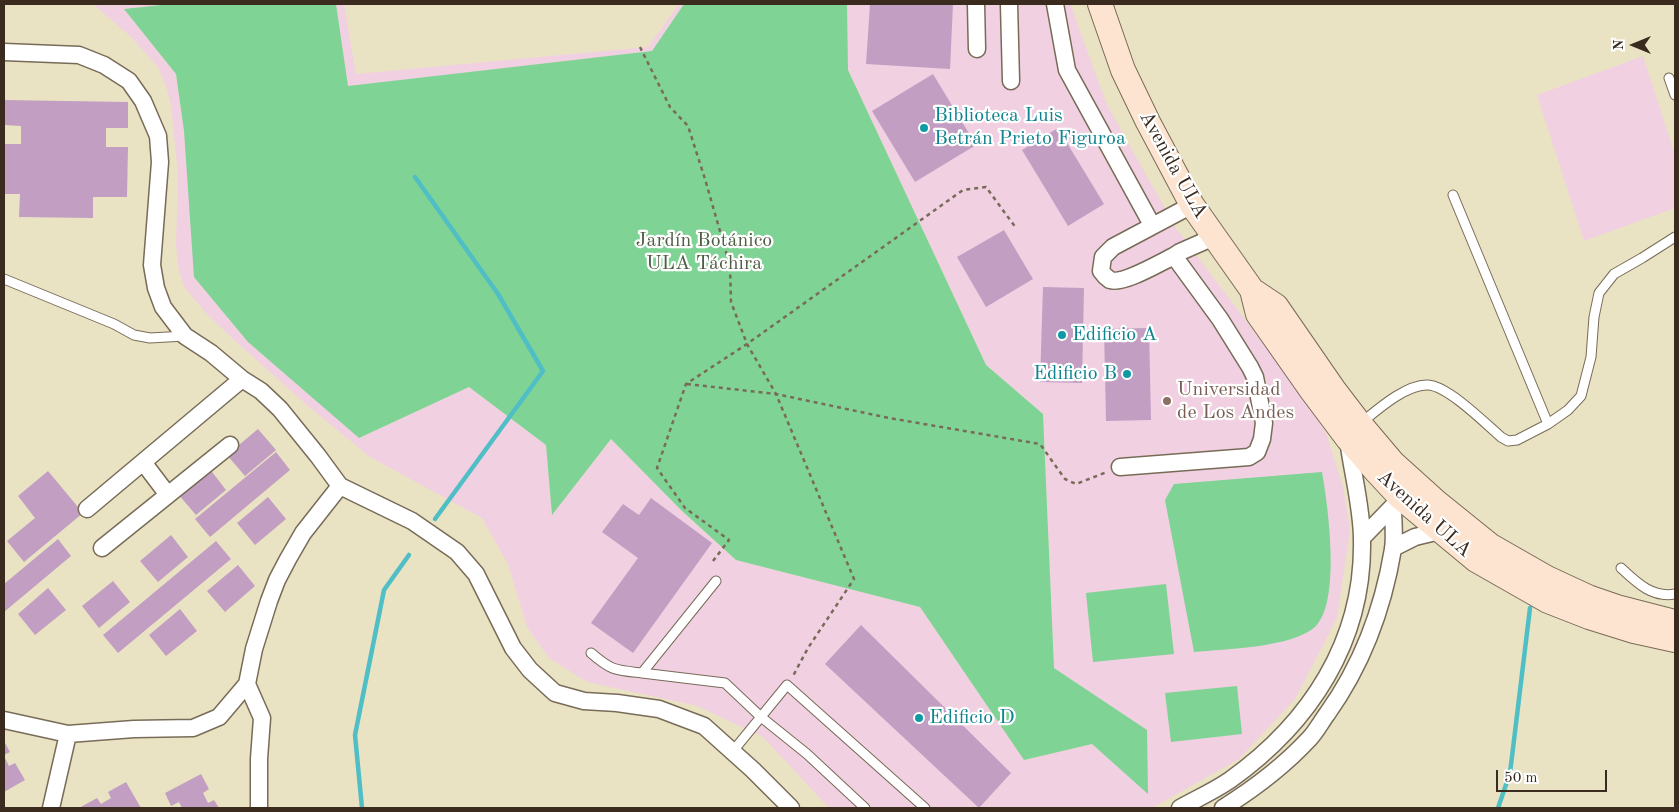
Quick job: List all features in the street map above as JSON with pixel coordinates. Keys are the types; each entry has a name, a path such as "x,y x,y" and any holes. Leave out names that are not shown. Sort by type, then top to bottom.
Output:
{"street":[{"path":"976,4 977,48"},
{"path":"1009,4 1011,81"},
{"path":"1055,4 1067,70 1152,225"},
{"name":"Avenida ULA","path":"1100,4 1123,70 1192,205 1252,290 1276,306 1334,390 1354,431 1401,495 1440,531 1476,560 1548,600 1634,631 1675,640"},
{"path":"4,52 79,56 104,65 129,81 143,101 158,136 160,162 152,265 156,288 164,307 185,336 261,391 280,409 340,486 412,521 457,552 476,574 513,648 530,670 555,693 584,701 617,703 659,710 704,726 733,751 791,808"},
{"path":"1192,205 1113,246 1103,257 1101,271 1109,280 1118,281 1129,278 1214,237"},
{"path":"1120,467 1249,457 1257,452 1262,439 1264,423 1255,377 1220,320 1174,256"},
{"path":"87,509 242,379"},
{"path":"1180,808 1229,780 1284,734 1295,722 1325,680 1344,642 1352,616 1362,568 1362,538 1354,431"},
{"path":"102,548 230,446"},
{"path":"143,462 168,494"},
{"path":"4,720 68,734 134,729 193,728 219,717 247,684 254,649 277,580 303,534 340,486"},
{"path":"1362,538 1401,495"},
{"path":"1223,808 1256,787 1284,764 1311,737 1337,700 1366,648 1379,610 1393,548 1401,495"},
{"name":"Avenida ULA","path":"1401,495 1517,562 1588,597 1617,607 1675,622"},
{"path":"1393,548 1416,537 1440,531"},
{"path":"247,684 262,718 259,759 259,808"},
{"path":"51,808 68,734"}],"lane":[{"path":"1669,78 1675,95"},
{"path":"1453,195 1548,424"},
{"path":"1354,431 1386,403 1412,388 1428,385 1440,388 1464,404 1501,437 1508,440 1517,440 1548,424 1568,410 1581,396 1592,358 1594,317 1599,293 1614,274 1675,237"},
{"path":"4,279 114,324 134,335 150,338 185,336"},
{"path":"1621,568 1641,586 1654,593 1675,594"},
{"path":"642,673 716,580"},
{"path":"591,653 609,668 621,671 725,683 761,717 807,754 865,808"},
{"path":"733,751 787,685 926,808"}],"path":[{"path":"640,47 670,107 688,126 730,266 731,302 747,344 776,394 854,579 808,648 787,685"},
{"path":"713,561 728,540 685,508 657,468 686,384 747,344 963,190 986,187 1016,228"},
{"path":"686,384 776,394 889,418 1040,444 1065,480 1076,484 1120,467"}],"shaded area":[{"name":"Universidad de Los Andes","path":"93,4 171,4 125,9 176,74 184,131 359,438 469,387 546,445 552,515 611,439 681,510 736,560 920,607 1024,760 1092,744 1148,793 1146,730 1054,668 1043,414 986,365 848,70 847,4 1071,4 1107,105 1176,228 1302,395 1326,433 1343,487 1350,530 1337,618 1295,699 1239,759 1152,808 829,808 763,737 697,706 587,682 549,658 527,627 508,564 482,518 370,457 309,407 233,339 206,313 184,287 178,267 176,244 178,174 171,105 166,86 158,67 132,38"},
{"path":"336,4 344,4 356,74 648,47 679,4 684,4 652,51 347,87"},
{"path":"1643,56 1675,155 1675,208 1584,241 1537,95"}],"green space":[{"name":"Jardín Botánico ULA Táchira","path":"171,4 336,4 348,86 652,51 684,4 847,4 848,70 986,365 1043,414 1054,668 1147,730 1148,794 1092,744 1024,760 920,607 736,560 681,510 611,439 552,515 546,445 469,387 359,438 248,342 194,277 184,131 176,74 124,9"},
{"path":"1322,472 1331,552 1328,596 1324,613 1316,626 1291,639 1275,643 1194,652 1165,500 1174,484"},
{"path":"1166,584 1174,654 1093,662 1086,593"},
{"path":"1237,686 1242,734 1171,742 1165,693"}],"building":[{"path":"870,4 953,4 950,69 866,64"},
{"name":"Biblioteca Luis Betrán Prieto Figuroa","path":"933,74 976,145 915,182 872,111"},
{"path":"4,100 128,102 128,128 106,128 106,147 128,147 127,197 93,197 93,218 19,217 20,194 4,194 4,144 21,144 21,126 4,125"},
{"path":"1058,128 1104,204 1068,226 1022,150"},
{"path":"1004,230 1033,279 986,307 957,257"},
{"name":"Edificio A","path":"1043,287 1084,288 1082,383 1040,382"},
{"name":"Edificio B","path":"1149,328 1151,420 1106,421 1104,329"},
{"path":"258,429 276,450 245,476 227,455"},
{"path":"276,452 290,470 210,537 195,519"},
{"path":"209,468 226,490 196,515 178,494"},
{"path":"48,471 83,513 24,562 7,541 35,518 18,496"},
{"path":"268,497 286,519 255,545 237,523"},
{"path":"651,498 712,543 633,653 591,623 638,558 602,532 623,504 639,515"},
{"path":"171,535 188,557 158,582 140,561"},
{"path":"58,539 71,556 4,612 4,584"},
{"path":"216,541 231,559 118,653 103,635"},
{"path":"238,565 255,586 225,612 207,591"},
{"path":"113,581 130,602 99,628 82,606"},
{"path":"48,588 66,610 35,635 18,614"},
{"path":"180,609 197,631 166,656 149,635"},
{"name":"Edificio D","path":"861,625 1011,773 979,808 825,664"},
{"path":"4,741 10,752 4,755"},
{"path":"4,756 9,766 15,763 25,780 4,792"},
{"path":"201,774 209,789 203,793 208,803 214,800 219,808 182,808 179,802 171,806 165,793"},
{"path":"126,782 141,808 79,808 97,798 101,804 111,798 108,792"}],"waterway":[{"path":"415,177 498,294 543,371 435,519"},
{"path":"362,808 355,735 384,590 409,555"},
{"path":"1498,808 1510,773 1530,608"}],"place":[{"name":"Biblioteca Luis Betrán Prieto Figuroa","path":"924,128"},
{"name":"Edificio A","path":"1062,335"},
{"name":"Edificio B","path":"1127,374"},
{"name":"Universidad de Los Andes","path":"1167,401"},
{"name":"Edificio D","path":"919,718"}]}
